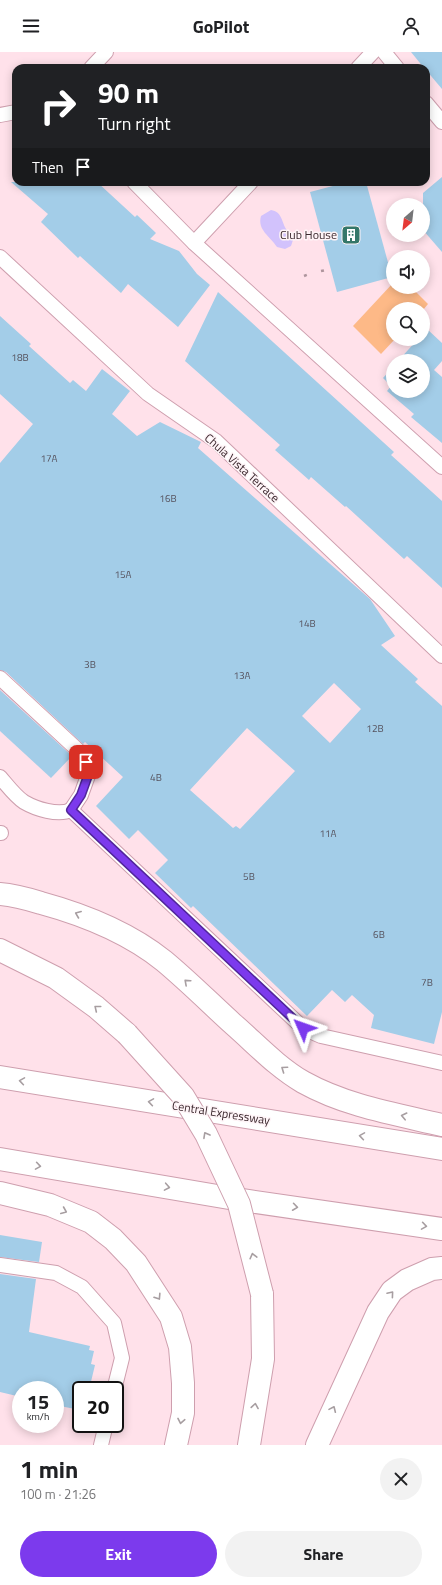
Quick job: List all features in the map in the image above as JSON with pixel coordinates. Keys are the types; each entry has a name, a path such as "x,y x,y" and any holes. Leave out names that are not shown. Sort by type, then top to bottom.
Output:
{"main road":[{"path":"0,894 13,895 71,911 106,926 136,942 164,961 276,1063 302,1082 330,1096 365,1107 442,1125"},
{"path":"0,950 56,978 96,1007 127,1034 183,1096 206,1134 239,1204 262,1294 262,1358 249,1445"},
{"name":"Central Expressway","path":"0,1077 442,1149"},
{"path":"0,1159 235,1199 442,1229"},
{"path":"0,1193 50,1205 91,1222 113,1239 136,1263 171,1317 180,1347 183,1383 183,1413 176,1445"},
{"path":"317,1445 378,1312 392,1291 407,1280 432,1269 442,1268"}],"lane":[{"path":"95,64 106,52"},
{"path":"362,64 373,52"},
{"path":"384,52 394,64"},
{"path":"430,108 442,122"},
{"path":"0,115 12,113"},
{"path":"138,186 194,243 442,467"},
{"path":"194,243 247,186"},
{"name":"Chula Vista Terrace","path":"0,257 148,394 216,441 442,656"},
{"path":"0,678 82,754 90,770 81,795 71,810 64,814 39,808 23,801 0,777"},
{"path":"71,810 303,1028 321,1036 442,1063"},
{"path":"0,1265 56,1273 88,1293 114,1323 122,1358 116,1381"},
{"path":"102,1445 104,1433"}],"path":[{"path":"321,271 326,270"},
{"path":"304,276 309,274"}],"shaded area":[{"path":"271,210 275,211 281,217 293,240 291,246 285,249 277,247 262,229 260,221 261,216"},
{"path":"386,291 386,294 418,294 426,302 386,302 386,346 388,346 381,354 353,326"}],"building":[{"path":"411,52 442,52 442,89 430,75 430,64 421,64"},
{"path":"442,177 442,252 430,238 430,198 423,198 423,193"},
{"path":"16,186 101,186 135,217 137,215 156,233 150,239 179,251 197,274 210,285 178,327 128,284 121,293 80,256 78,258 41,222 48,214"},
{"name":"Club House","path":"333,186 367,186 386,255 386,279 337,292 310,192"},
{"path":"218,292 394,452 391,455 442,501 442,588 407,556 404,559 346,506 345,507 311,477 309,480 275,450 280,445 185,361"},
{"path":"0,316 31,344 29,346 70,383 73,380 86,391 102,369 130,391 112,414 137,436 160,422 201,442 198,448 370,599 395,636 381,645 418,679 415,682 442,706 442,1012 434,1044 371,1028 374,1015 352,995 345,1002 332,990 307,1016 193,906 191,908 155,873 168,860 138,830 129,839 96,806 123,777 85,742 83,744 6,672 0,670 0,463 33,424 0,394","holes":["334,683 361,709 330,743 302,716","247,728 295,771 240,829 236,826 233,828 190,790"]},
{"path":"430,332 442,343 442,361 434,370 442,377 442,443 411,417 414,414 395,398 430,398 430,354 404,354 412,346 430,346"},
{"path":"0,690 72,756 51,778 0,731"},
{"path":"0,1235 42,1242 39,1262 0,1257"},
{"path":"0,1274 36,1279 29,1332 90,1346 89,1350 94,1351 91,1364 95,1365 91,1381 72,1381 72,1408 64,1407 64,1381 12,1381 12,1395 0,1392"}],"place":[{"name":"Club House","path":"351,235"}],"route":[{"path":"86,762 90,770 81,795 71,810 303,1028"}]}
